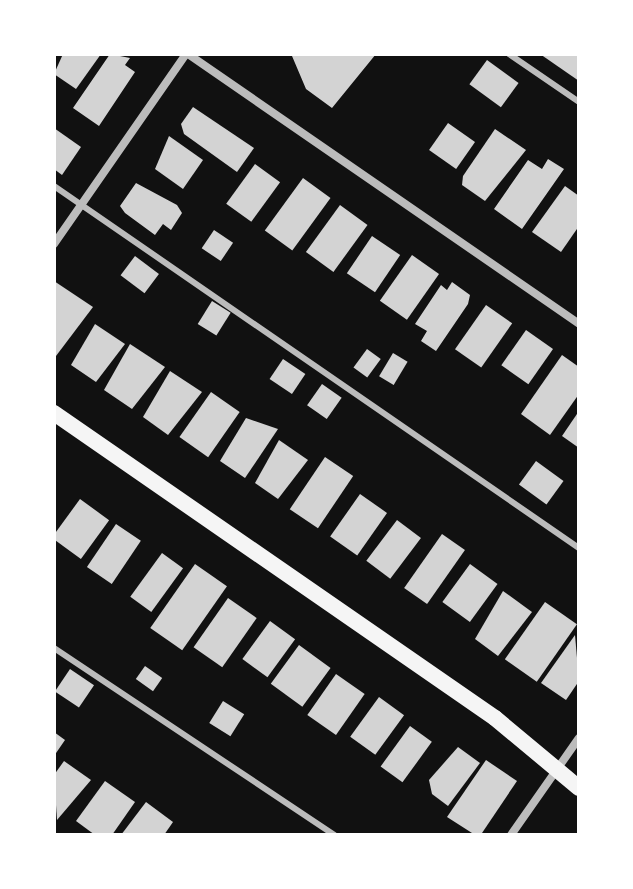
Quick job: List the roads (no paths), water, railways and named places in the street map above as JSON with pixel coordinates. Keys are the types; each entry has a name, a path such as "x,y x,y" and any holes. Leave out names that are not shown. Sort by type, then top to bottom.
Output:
{"main road":[{"path":"54,413 495,718 579,788"}],"street":[{"path":"54,244 187,54 579,324"},
{"path":"511,835 579,738"}],"lane":[{"path":"509,54 579,102"},
{"path":"54,186 579,548"},
{"path":"54,648 334,835"}]}
